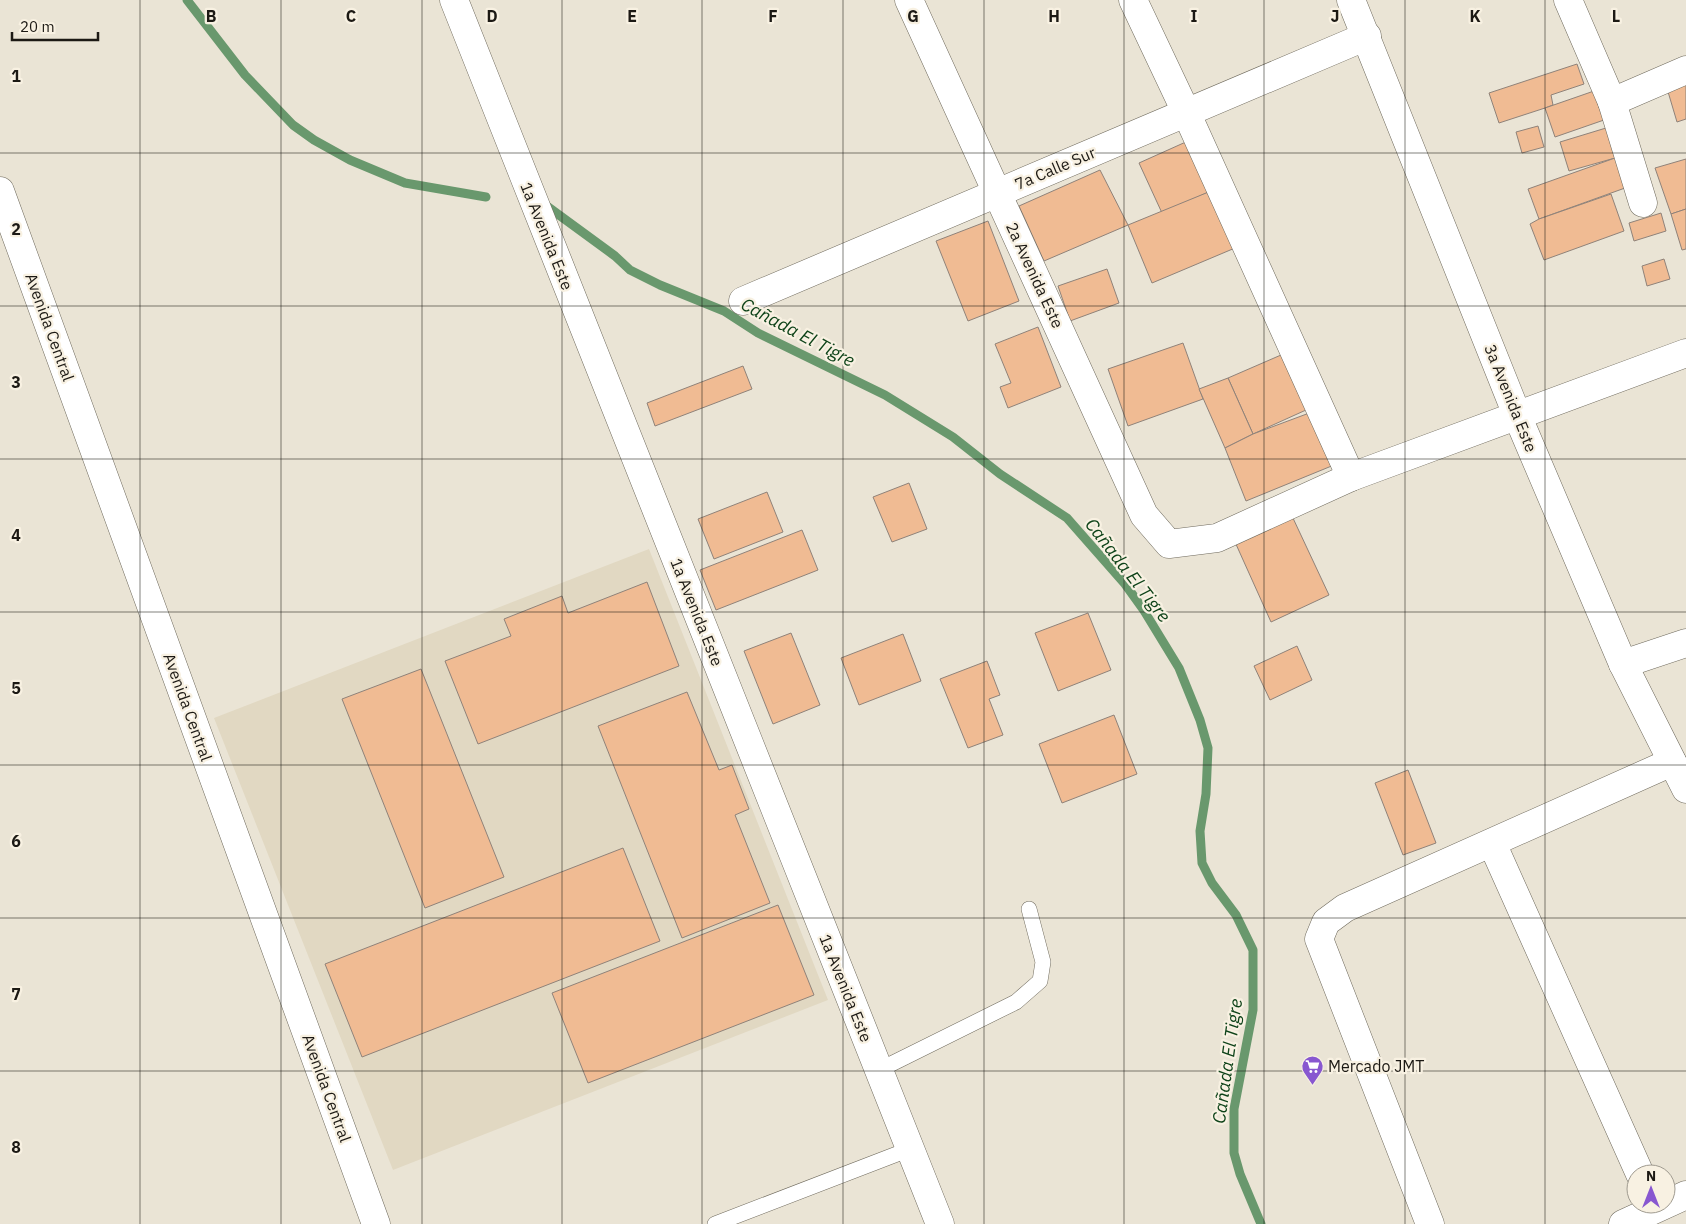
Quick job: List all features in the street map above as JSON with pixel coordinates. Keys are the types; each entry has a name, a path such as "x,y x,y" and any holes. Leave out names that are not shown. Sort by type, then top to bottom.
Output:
{"street":[{"name":"1a Avenida Este","path":"454,0 940,1224"},
{"name":"2a Avenida Este","path":"909,0 1144,515 1169,544 1217,538 1351,477"},
{"path":"1133,0 1186,112 1351,477 1686,353"},
{"name":"3a Avenida Este","path":"1351,0 1517,415 1623,664 1686,789"},
{"path":"1568,0 1612,102 1643,203"},
{"name":"7a Calle Sur","path":"743,300 1366,36"},
{"path":"1612,102 1686,70"},
{"name":"Avenida Central","path":"0,191 376,1224"},
{"path":"1623,664 1686,644"},
{"path":"1430,1224 1319,939 1326,922 1345,908 1672,762"},
{"path":"1492,843 1636,1164"},
{"path":"1623,1224 1651,1214"}],"lane":[{"path":"879,1070 1016,1002 1040,981 1043,962 1029,909"},
{"path":"715,1224 910,1149"}],"shaded area":[{"path":"649,549 828,1000 393,1170 214,718"}],"building":[{"path":"1577,64 1584,84 1551,95 1553,105 1499,123 1489,93"},
{"path":"1686,79 1686,119 1677,122 1666,85"},
{"path":"1594,91 1604,120 1555,137 1545,108"},
{"path":"1538,126 1544,147 1522,153 1516,132"},
{"path":"1606,128 1615,158 1569,171 1560,142"},
{"path":"1188,141 1211,191 1162,213 1139,163"},
{"path":"1615,158 1625,188 1539,219 1528,189"},
{"path":"1686,159 1686,209 1671,214 1655,168"},
{"path":"1100,170 1128,225 1044,261 1019,206"},
{"path":"1211,191 1235,248 1152,283 1128,225"},
{"path":"1611,194 1624,231 1544,260 1530,224 1539,219"},
{"path":"1686,209 1686,249 1682,250 1671,214"},
{"path":"1661,213 1666,231 1634,241 1629,223"},
{"path":"988,221 1019,301 968,321 936,241"},
{"path":"1664,259 1670,279 1647,286 1642,266"},
{"path":"1107,269 1119,303 1070,321 1058,286"},
{"path":"1038,327 1061,387 1008,408 1000,387 1011,383 995,344"},
{"path":"1183,343 1203,399 1128,426 1108,369"},
{"path":"1281,355 1306,410 1253,434 1228,378"},
{"path":"743,366 752,389 655,426 647,403"},
{"path":"1228,378 1253,434 1225,448 1199,389"},
{"path":"1312,412 1334,465 1246,501 1225,448 1253,434"},
{"path":"909,483 927,529 892,542 873,497"},
{"path":"767,492 783,532 714,559 698,519"},
{"path":"1292,516 1329,595 1271,622 1235,542"},
{"path":"802,530 818,570 716,610 700,570"},
{"path":"647,582 679,666 478,744 445,661 511,636 504,619 562,596 568,613"},
{"path":"1088,613 1111,670 1058,691 1035,633"},
{"path":"791,633 820,705 773,724 744,651"},
{"path":"903,634 921,681 859,705 841,658"},
{"path":"1297,646 1312,680 1270,700 1254,666"},
{"path":"987,661 1000,695 989,699 1003,735 968,748 940,679"},
{"path":"421,669 504,877 425,908 342,699"},
{"path":"687,692 719,770 732,765 749,809 735,815 770,903 682,938 598,726"},
{"path":"1114,715 1137,774 1062,803 1039,744"},
{"path":"1408,770 1436,843 1403,855 1375,783"},
{"path":"623,848 660,941 362,1057 325,964"},
{"path":"778,905 814,995 588,1083 552,993"}],"waterway":[{"name":"Cañada El Tigre","path":"187,0 245,75 293,125 314,140 350,160 405,183 486,197"},
{"name":"Cañada El Tigre","path":"544,204 615,256 630,270 660,285 724,311 758,333 885,395 953,437 1000,474 1067,518 1125,584 1143,609 1179,668 1200,720 1208,748 1206,794 1200,831 1202,863 1212,883 1236,915 1253,950 1253,1010 1234,1109 1234,1153 1240,1174 1261,1224"}],"place":[{"name":"Mercado JMT","path":"1312,1085"}]}
